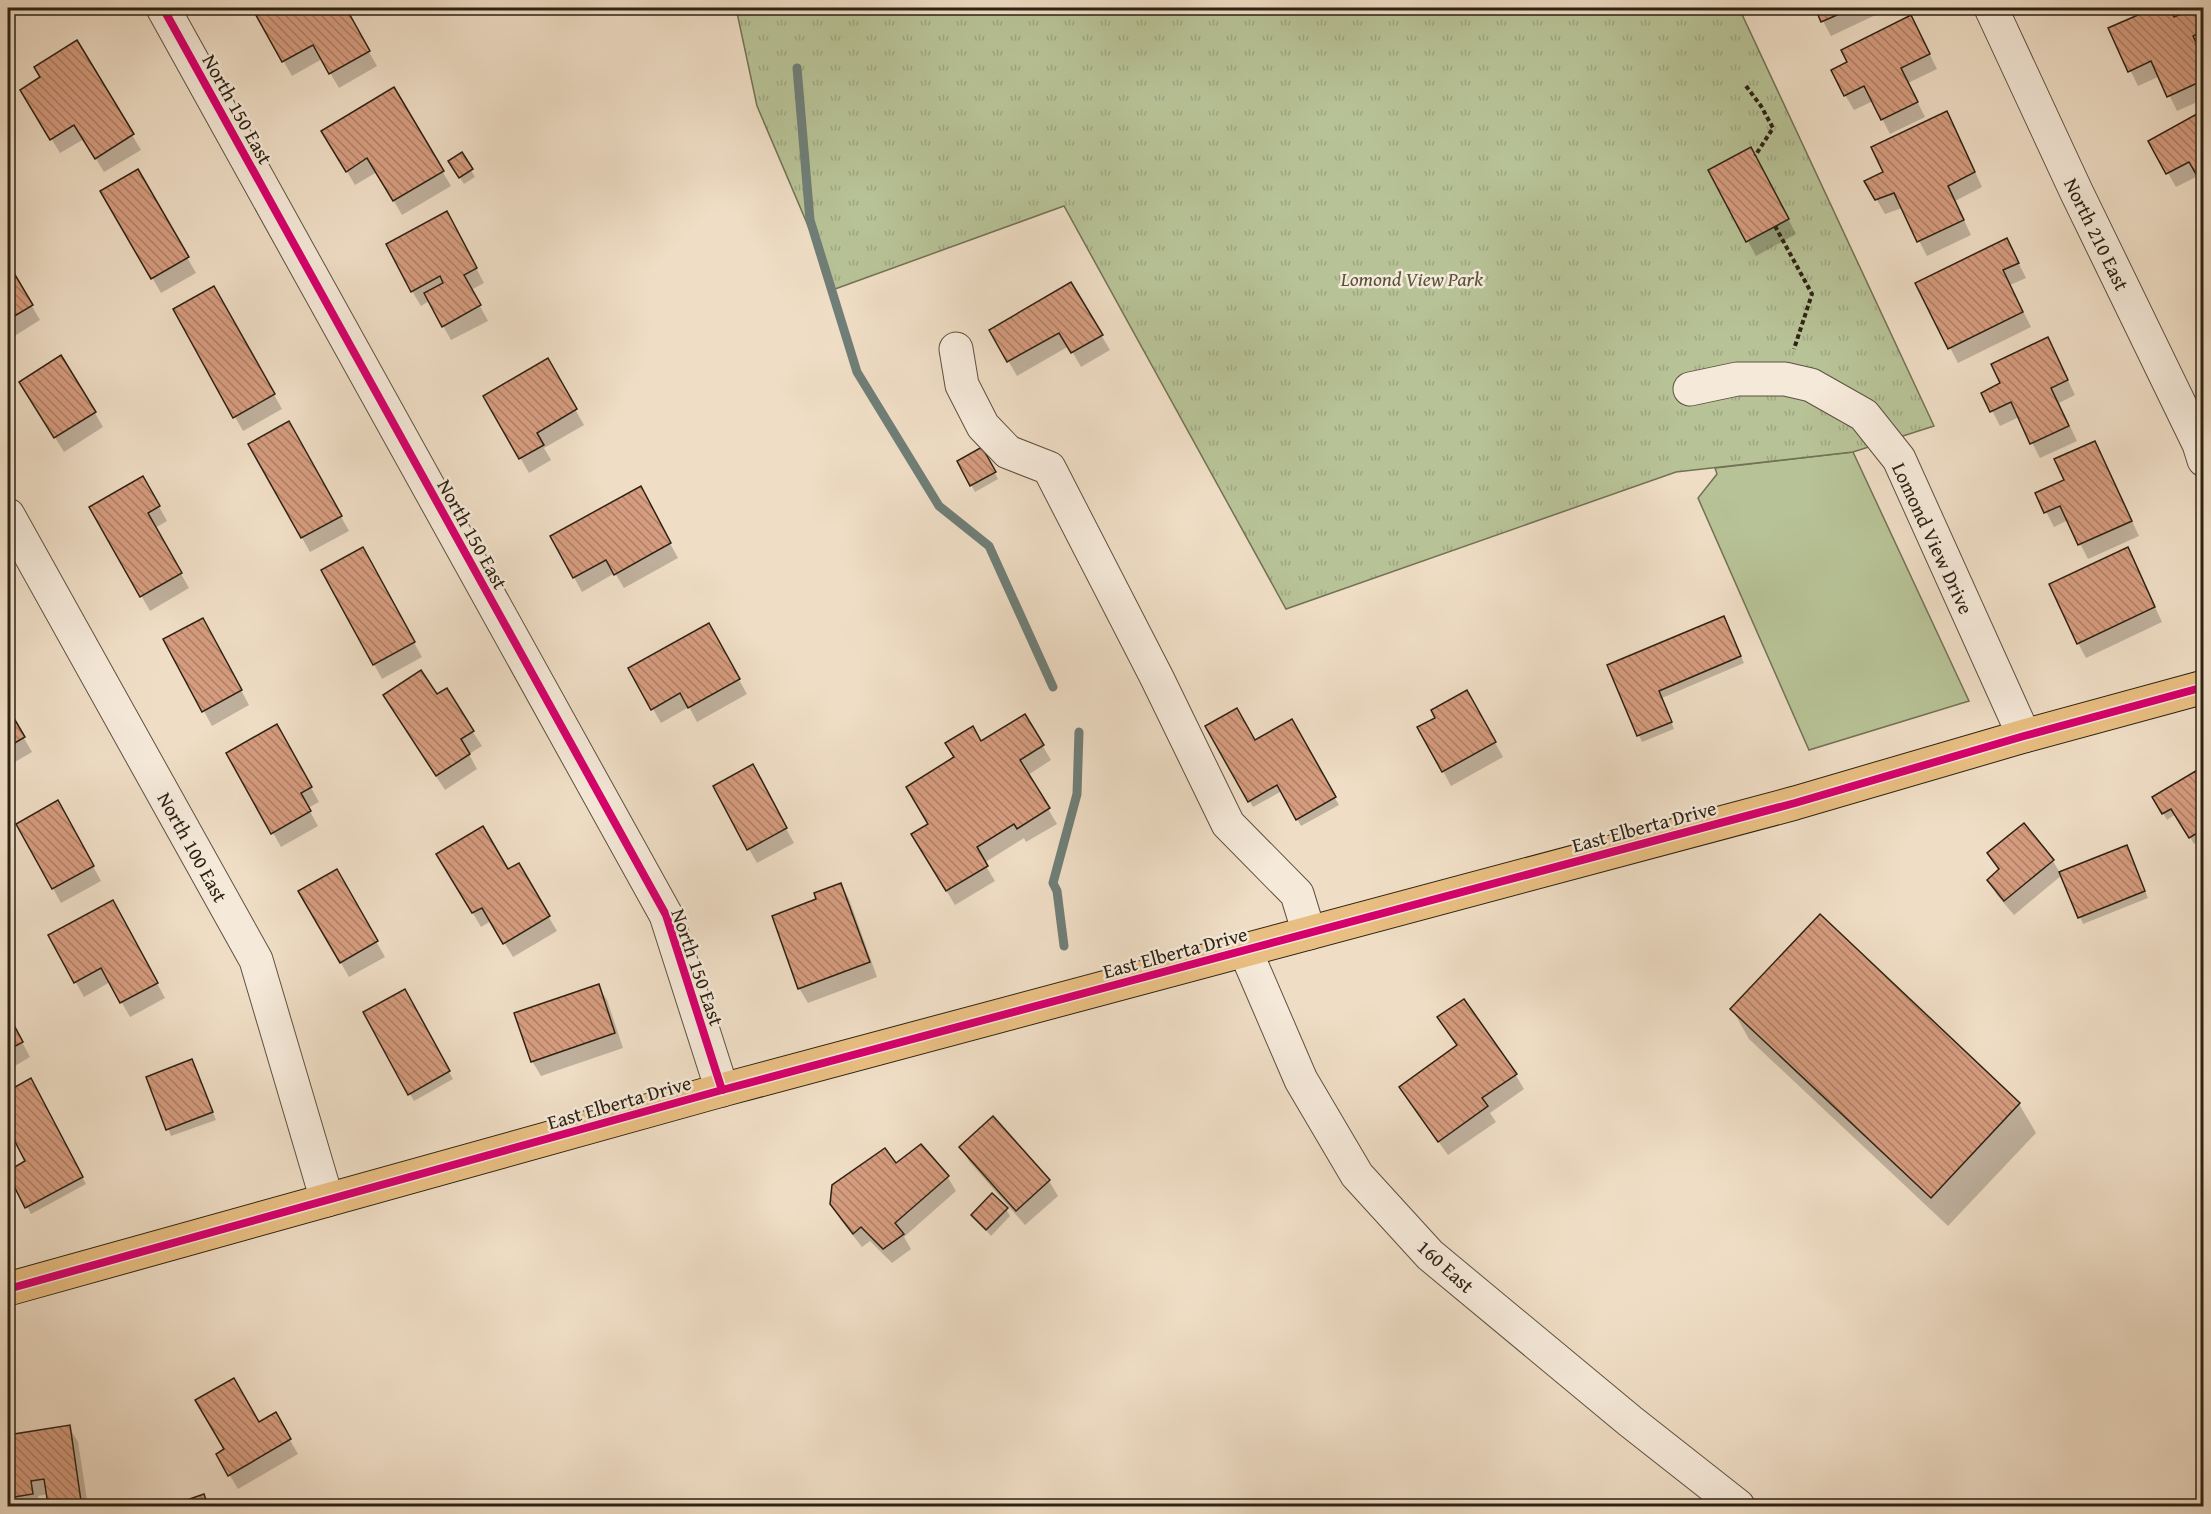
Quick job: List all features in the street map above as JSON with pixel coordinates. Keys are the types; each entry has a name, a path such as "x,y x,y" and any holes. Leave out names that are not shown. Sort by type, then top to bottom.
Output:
{"main road":[{"name":"East Elberta Drive","path":"8,1289 722,1090 1795,803 2024,735 2204,687"}],"street":[{"name":"North 150 East","path":"163,8 666,915 722,1090"},
{"name":"North 210 East","path":"1991,8 2076,191 2199,444 2204,460"},
{"path":"956,349 962,384 983,426 1008,452 1049,468 1157,678 1228,824 1297,894 1309,933"},
{"name":"Lomond View Drive","path":"1690,389 1737,379 1785,379 1811,385 1864,415 1899,459 2024,735"},
{"name":"North 100 East","path":"8,515 256,960 327,1200"},
{"name":"160 East","path":"1245,950 1301,1080 1357,1175 1430,1255 1630,1421 1738,1506"}],"path":[{"path":"1746,86 1761,106 1773,128 1755,156"},
{"path":"1775,226 1812,294 1785,379"}],"green space":[{"name":"Lomond View Park","path":"736,8 1739,8 1934,426 1853,452 1676,472 1286,609 1064,206 835,289 757,106"},
{"path":"1853,452 1969,701 1809,750 1698,498 1717,474 1715,468"}],"building":[{"path":"252,8 346,8 370,51 329,74 313,45 282,62"},
{"path":"1815,8 1853,8 1821,22"},
{"path":"2154,8 2170,8 2174,17 2195,8 2204,8 2204,31 2193,36 2204,59 2204,80 2167,97 2151,61 2128,72 2108,28"},
{"path":"1911,15 1930,54 1901,68 1918,102 1881,120 1864,86 1844,96 1831,70 1847,62 1841,50"},
{"path":"77,40 134,134 95,159 74,125 50,140 20,90 40,77 34,67"},
{"path":"394,87 444,171 393,201 367,158 346,172 321,131"},
{"path":"2204,110 2204,188 2189,162 2166,174 2148,141"},
{"path":"1947,111 1975,172 1948,186 1964,220 1917,242 1894,193 1875,200 1864,181 1883,172 1871,147"},
{"path":"1751,147 1789,219 1746,242 1708,170"},
{"path":"462,152 473,169 459,178 448,161"},
{"path":"138,169 189,257 151,279 100,191"},
{"path":"447,211 477,268 464,275 481,305 442,327 424,293 443,283 440,276 411,292 386,244"},
{"path":"2007,238 2019,263 2003,270 2023,312 1948,349 1915,283"},
{"path":"8,263 33,305 8,320"},
{"path":"1071,282 1103,335 1071,353 1059,333 1007,362 989,330"},
{"path":"214,286 275,394 233,418 173,309"},
{"path":"2048,337 2068,380 2051,388 2069,426 2030,444 2011,402 1990,412 1981,393 2000,383 1991,364"},
{"path":"61,355 96,412 54,438 19,382"},
{"path":"548,358 577,409 537,433 544,445 519,459 483,396"},
{"path":"289,421 342,516 301,538 248,444"},
{"path":"2095,441 2132,521 2078,545 2060,506 2044,513 2035,493 2064,480 2054,459"},
{"path":"982,447 996,472 970,486 957,461"},
{"path":"143,476 160,506 148,513 182,573 140,597 89,507"},
{"path":"641,486 671,543 614,575 606,560 573,578 550,536"},
{"path":"363,547 415,642 373,665 321,570"},
{"path":"2128,547 2155,607 2077,644 2049,584"},
{"path":"1724,616 1741,656 1659,691 1672,722 1637,736 1607,665"},
{"path":"203,618 242,690 202,712 163,639"},
{"path":"709,623 740,679 688,708 680,693 651,710 628,668"},
{"path":"421,670 437,694 447,688 474,731 461,739 470,754 436,776 383,695"},
{"path":"1467,690 1496,742 1442,772 1417,727 1435,718 1431,710"},
{"path":"8,708 25,737 8,747"},
{"path":"1237,708 1255,740 1292,719 1336,797 1296,820 1277,785 1248,802 1205,726"},
{"path":"1025,714 1044,745 1020,760 1050,808 1017,829 1014,824 977,847 988,866 946,891 911,834 928,824 906,787 954,757 945,743 973,726 981,741"},
{"path":"277,724 312,787 301,793 311,811 271,834 226,753"},
{"path":"753,764 787,828 747,850 713,786"},
{"path":"2204,766 2204,829 2189,838 2171,809 2162,814 2152,797"},
{"path":"58,800 94,866 52,889 16,824"},
{"path":"2024,823 2054,860 2004,901 1987,880 1999,869 1987,853"},
{"path":"483,826 508,869 519,863 550,916 503,944 482,908 472,913 436,854"},
{"path":"2127,845 2145,891 2078,918 2059,872"},
{"path":"337,869 378,941 340,963 298,891"},
{"path":"841,883 870,962 798,989 772,916 816,899 814,893"},
{"path":"113,900 158,983 120,1003 101,968 74,983 48,935"},
{"path":"1820,914 2020,1103 1931,1198 1730,1009"},
{"path":"599,984 615,1033 531,1062 514,1013"},
{"path":"405,989 450,1071 408,1095 363,1012"},
{"path":"1464,999 1517,1074 1482,1098 1488,1106 1438,1142 1399,1087 1457,1045 1437,1017"},
{"path":"8,1014 23,1042 8,1050"},
{"path":"192,1059 213,1112 166,1130 146,1077"},
{"path":"31,1078 83,1177 25,1208 8,1174 8,1171 25,1161 8,1128 8,1091"},
{"path":"993,1116 1050,1180 1016,1211 959,1147"},
{"path":"921,1144 949,1176 895,1223 904,1234 883,1249 861,1227 853,1234 830,1204 832,1185 885,1148 896,1163"},
{"path":"992,1193 1008,1208 986,1230 971,1215"},
{"path":"234,1378 259,1422 276,1412 291,1439 228,1476 216,1454 224,1449 195,1400"},
{"path":"70,1425 81,1501 48,1505 44,1479 31,1481 33,1494 8,1498 8,1435"},
{"path":"204,1494 208,1506 182,1506 181,1502"}],"waterway":[{"path":"797,68 810,220 857,372 939,506 989,546 1053,687"},
{"path":"1064,946 1057,891 1053,883 1077,794 1079,732"}],"cycle path":[{"path":"163,8 666,915 722,1090"},
{"path":"8,1289 722,1090 1795,803 2024,736 2204,687"}]}
